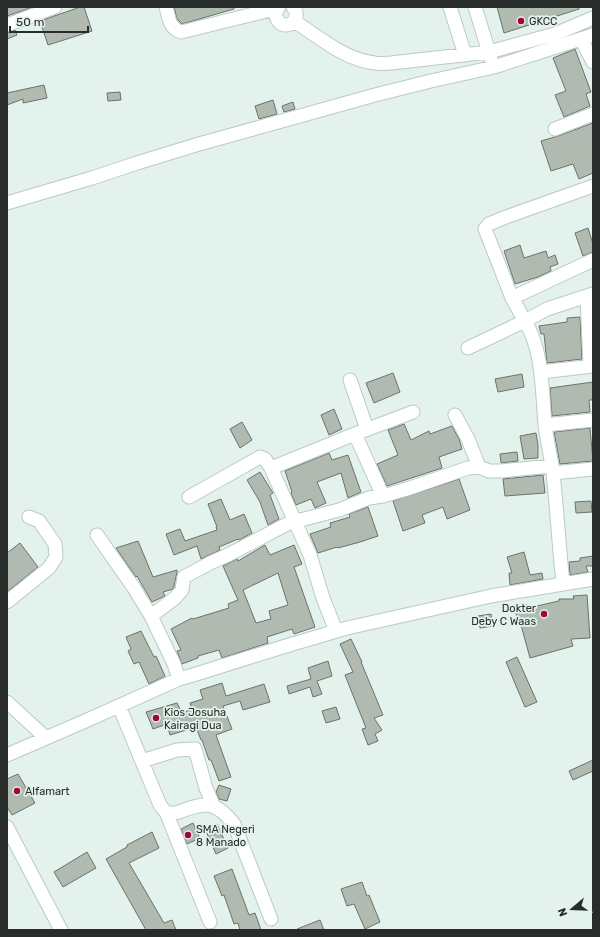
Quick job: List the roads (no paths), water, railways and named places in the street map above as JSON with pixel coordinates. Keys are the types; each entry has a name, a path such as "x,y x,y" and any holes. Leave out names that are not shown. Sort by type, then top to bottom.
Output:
{"street":[{"path":"7,25 56,7"},
{"path":"166,7 172,27 181,32 279,7"},
{"path":"279,7 276,16 281,24 286,25 294,21 296,14 293,7"},
{"path":"450,7 465,54"},
{"path":"475,7 494,67"},
{"path":"294,21 340,51 364,61 376,63 397,63 489,52 555,34 593,18"},
{"path":"7,203 199,144 389,91 494,67 587,37 593,62"},
{"path":"555,129 593,114"},
{"path":"563,583 541,372 531,331 512,298 485,229 486,226 506,217 593,186"},
{"path":"512,298 593,260"},
{"path":"468,348 547,309 590,295 592,366 541,372"},
{"path":"350,380 361,432 383,496"},
{"path":"271,468 413,412"},
{"path":"455,415 468,440 479,467"},
{"path":"546,426 593,420"},
{"path":"189,497 260,457 265,459 271,468 310,555 323,598 336,631"},
{"path":"150,616 175,598 182,590 184,577 212,562 228,556 288,523 339,510 369,498 383,496 468,468 479,467 489,471 593,469"},
{"path":"7,602 49,568 56,557 55,544 39,521 29,517"},
{"path":"97,535 134,588 150,616 174,664 179,679"},
{"path":"7,755 179,679 193,676 336,631 491,596 593,579"},
{"path":"7,702 46,738"},
{"path":"119,706 160,805 166,812 210,922"},
{"path":"142,761 177,750 195,749 206,788 214,807"},
{"path":"166,812 174,813 197,805 207,804 226,815 234,824 272,918"},
{"path":"7,827 61,930"}],"place":[{"name":"GKCC","path":"521,21"},
{"name":"Dokter Deby C Waas","path":"544,614"},
{"name":"Kios Josuha Kairagi Dua","path":"156,718"},
{"name":"Alfamart","path":"17,791"},
{"name":"SMA Negeri 8 Manado","path":"188,835"}]}
